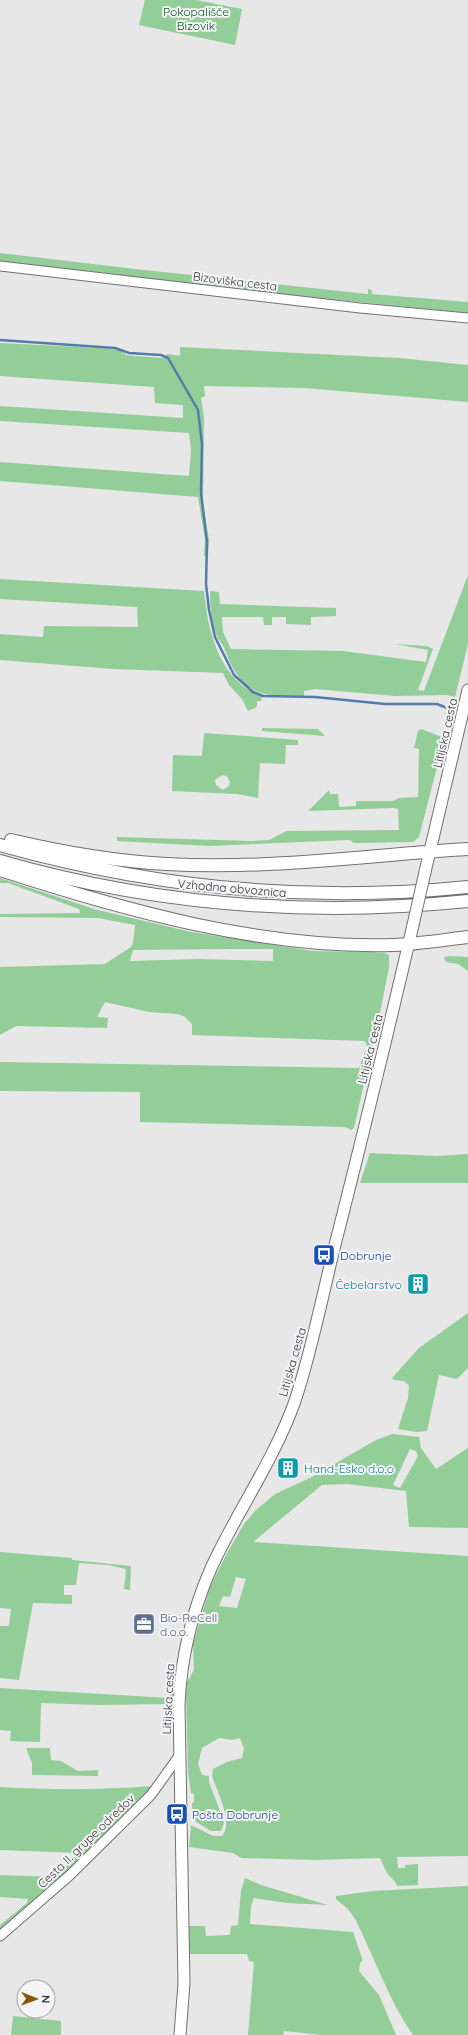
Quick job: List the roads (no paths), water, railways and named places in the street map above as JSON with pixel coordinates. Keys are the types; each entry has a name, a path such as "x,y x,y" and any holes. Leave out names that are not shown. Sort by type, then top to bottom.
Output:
{"highway":[{"path":"0,837 83,855 166,864 250,864 468,849"},
{"name":"Vzhodna obvoznica","path":"0,845 39,856 122,874 164,881 248,890 333,894 468,887"},
{"name":"Vzhodna obvoznica","path":"0,860 44,872 128,890 212,902 269,907 341,909 390,908 468,901"},
{"path":"0,870 125,907 254,934 320,943 409,944 468,937"}],"main road":[{"name":"Litijska cesta","path":"180,2035 184,1983 182,1820 179,1756 180,1685 187,1636 212,1565 276,1447 296,1398 311,1344 409,944 468,690"}],"street":[{"name":"Bizoviška cesta","path":"0,266 337,305 468,318"},
{"name":"Cesta II. grupe odredov","path":"0,1936 68,1876 151,1796 179,1756"}],"waterway":[{"path":"0,340 115,348 129,353 161,355 168,358 198,410 202,444 201,493 207,542 206,584 209,610 215,637 234,675 253,692 263,696 315,697 385,704 437,704 452,710"}],"place":[{"name":"Dobrunje","path":"324,1255"},
{"name":"Čebelarstvo","path":"418,1284"},
{"name":"Hand-Esko d.o.o","path":"288,1468"},
{"name":"Bio-ReCell d.o.o.","path":"144,1624"},
{"name":"Pošta Dobrunje","path":"177,1814"}],"park label":[{"name":"Pokopališče Bizovik","path":"196,18"}]}
